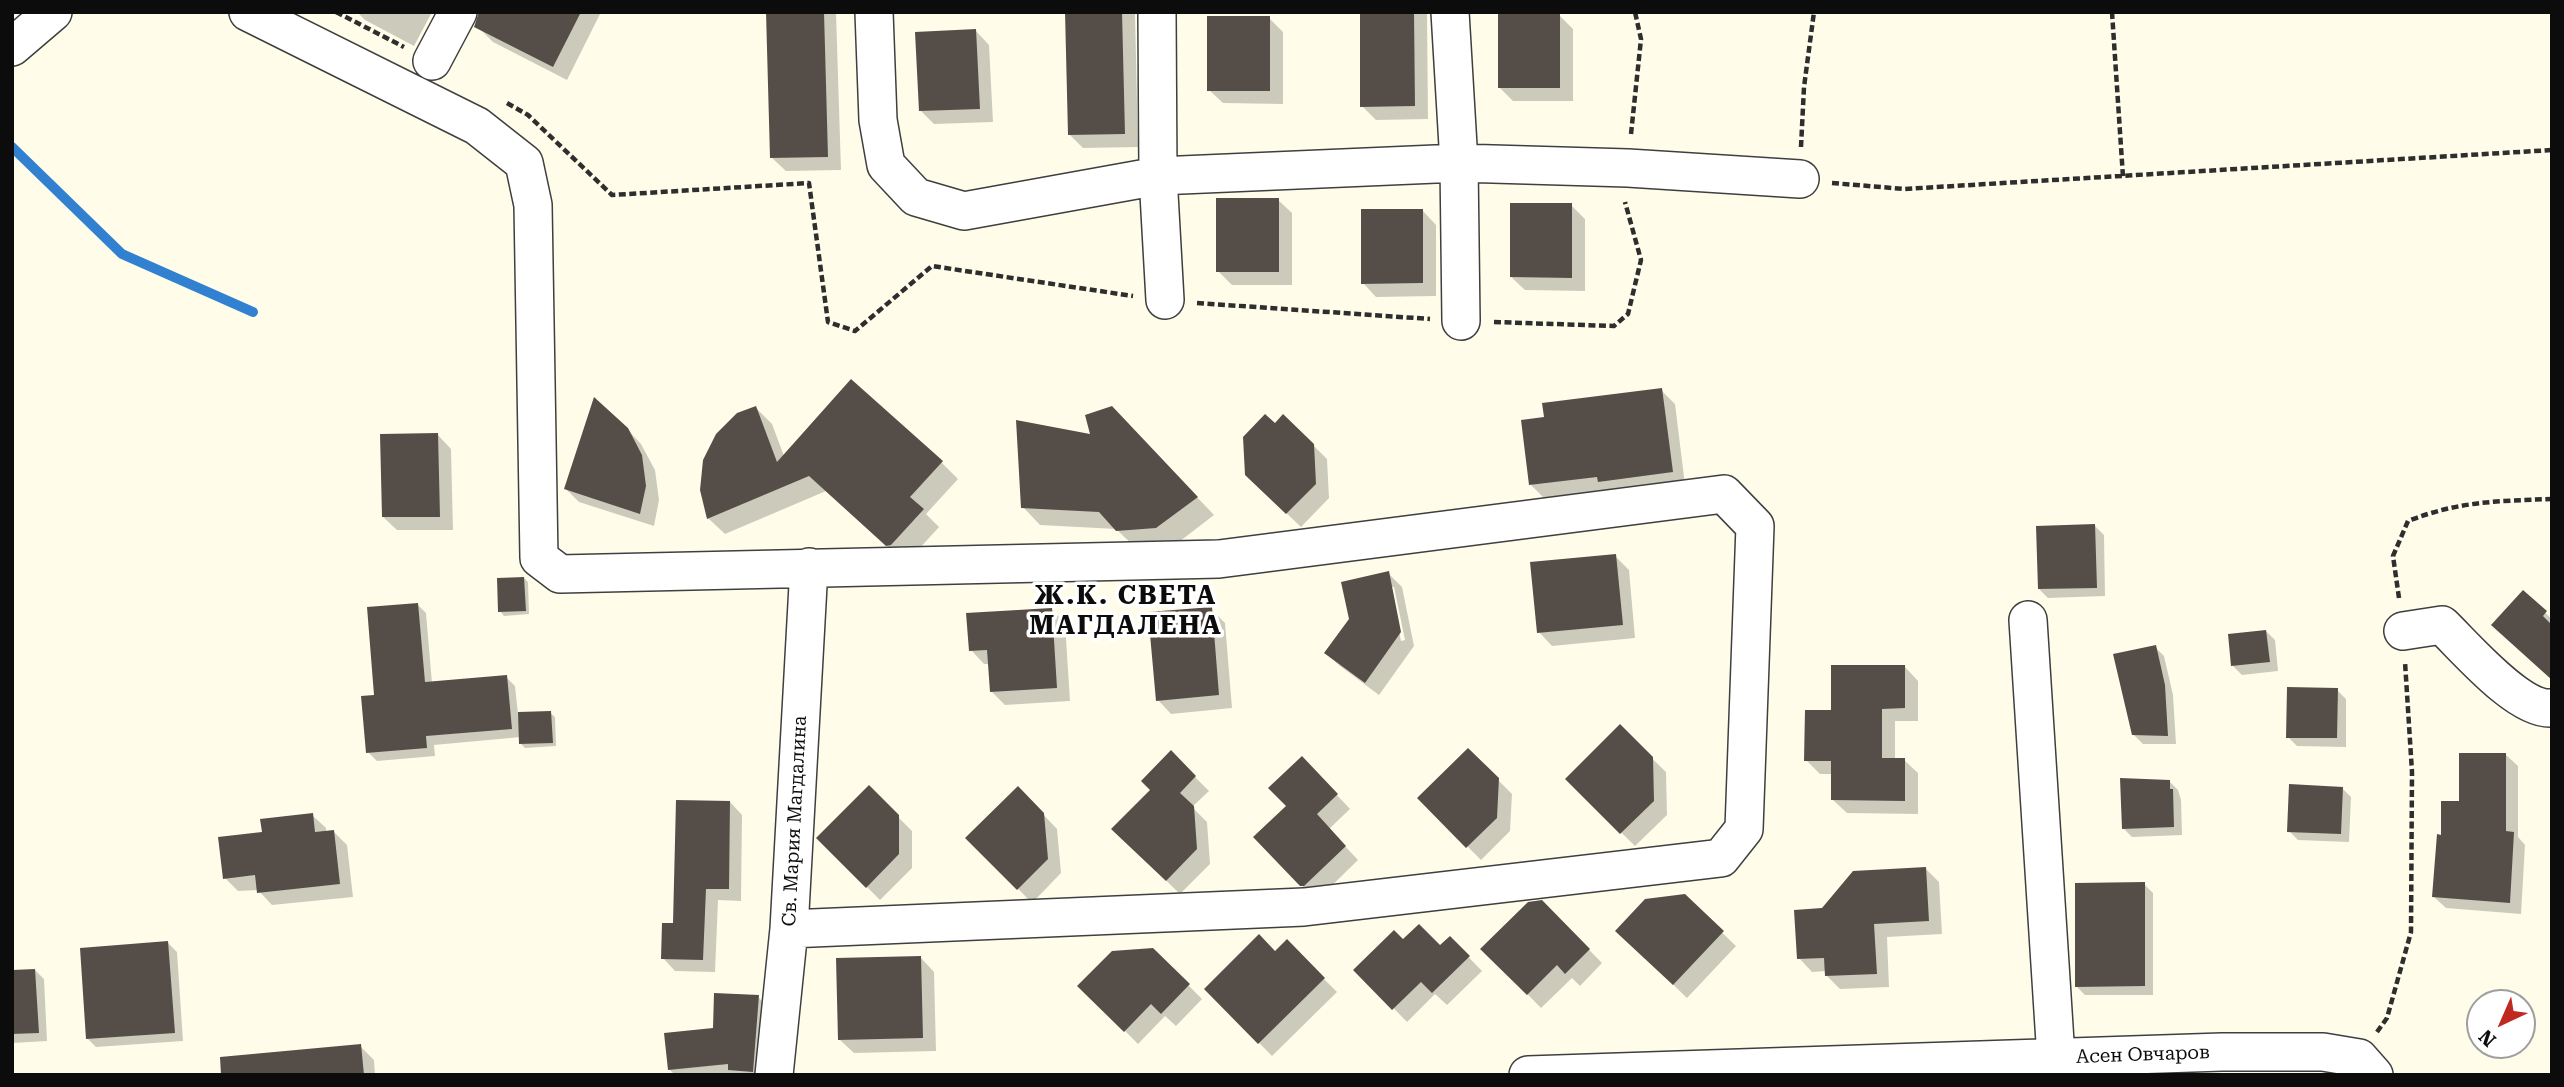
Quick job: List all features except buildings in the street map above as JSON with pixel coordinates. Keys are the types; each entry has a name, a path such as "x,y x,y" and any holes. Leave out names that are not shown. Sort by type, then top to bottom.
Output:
{"street":[{"path":"12,47 53,12"},
{"path":"248,12 477,125 524,163 533,205 539,558 560,574 1219,559 1724,494 1755,526 1744,829 1721,858 1304,907 789,929"},
{"path":"432,61 458,12"},
{"path":"874,12 878,120 886,165 916,197 964,211 1158,176 1459,163 1628,168 1800,179"},
{"path":"1157,12 1158,176 1165,300"},
{"path":"1450,12 1459,163 1461,321"},
{"name":"Св. Мария Магдалина","path":"774,1075 789,929 809,567"},
{"path":"2028,620 2056,1058"},
{"path":"2403,631 2442,625 2512,692 2542,709 2552,708"},
{"name":"Асен Овчаров","path":"1528,1075 1962,1068 2056,1058 2323,1052 2366,1067"}],"path":[{"path":"1814,12 1804,86 1800,179 1904,189 2552,150"},
{"path":"2112,12 2123,177"},
{"path":"2366,1067 2386,1018 2411,932 2412,772 2403,631 2393,556 2408,521 2437,509 2471,502 2552,499"}],"waterway":[{"path":"12,147 122,254 253,312"}],"district":[{"name":"Ж.К. СВЕТА МАГДАЛЕНА","path":"1126,611"}]}
